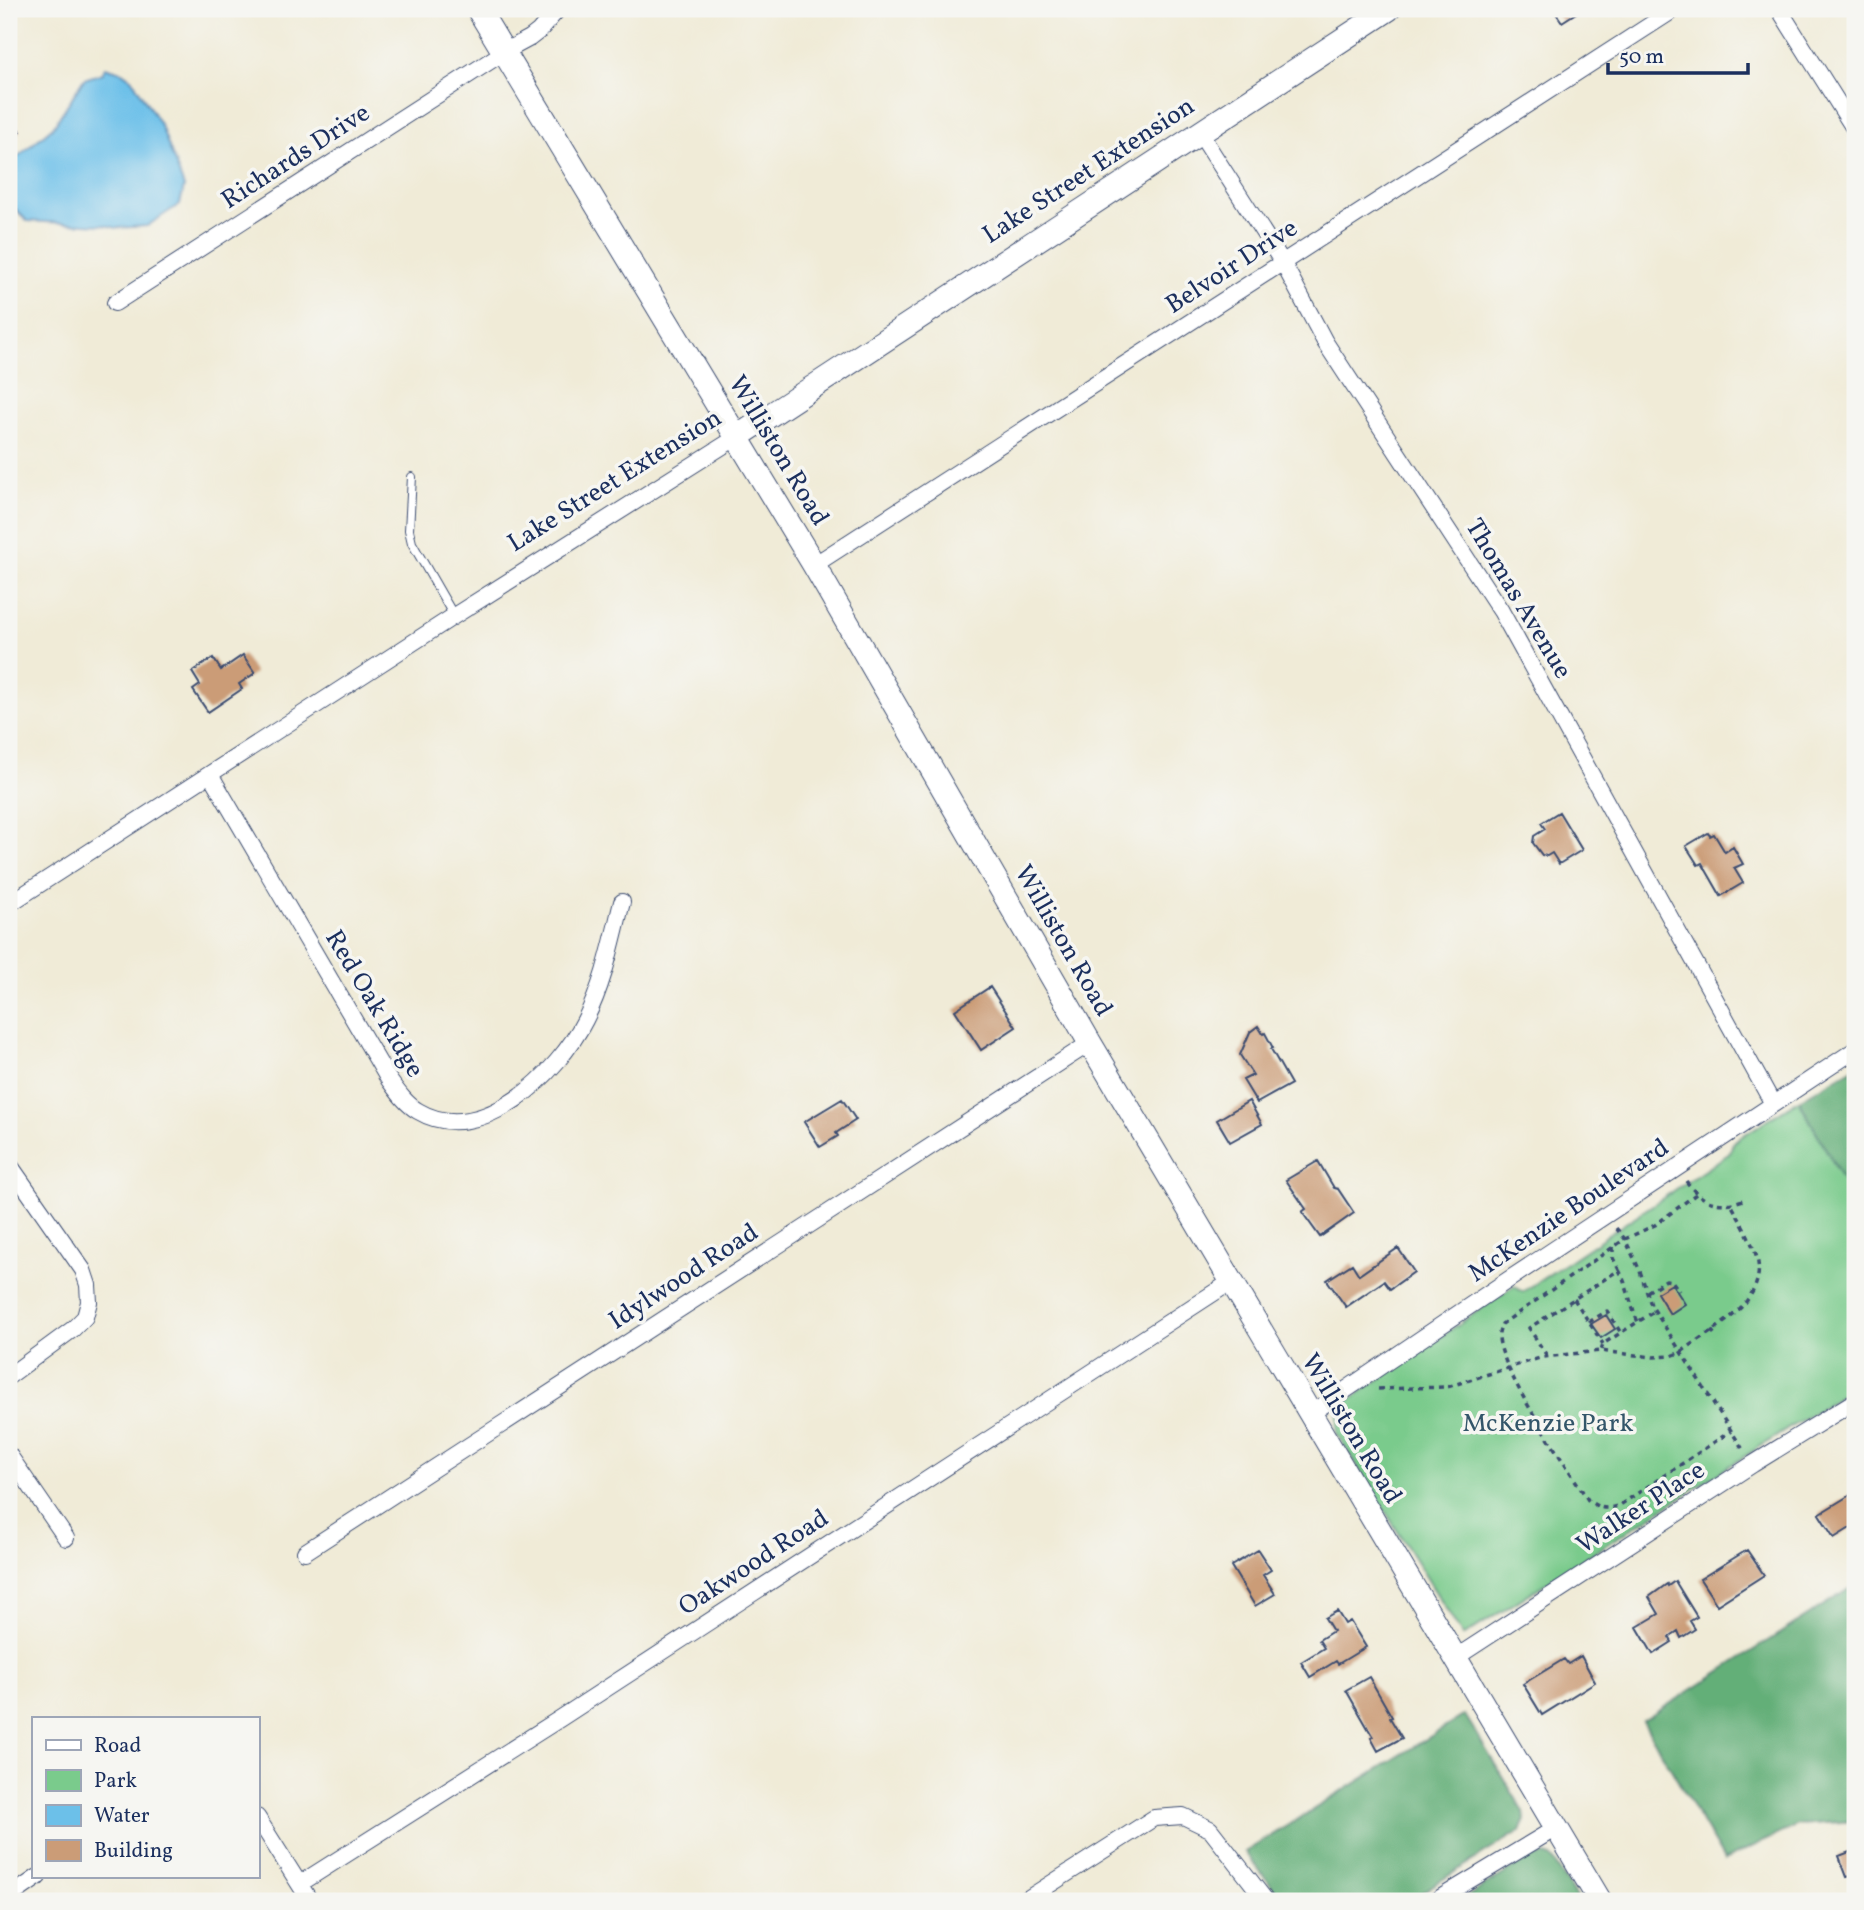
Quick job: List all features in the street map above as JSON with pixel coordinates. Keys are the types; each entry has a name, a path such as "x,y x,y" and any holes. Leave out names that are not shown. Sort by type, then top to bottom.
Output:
{"main road":[{"name":"Williston Road","path":"478,9 814,565 1090,1043 1600,1901"},
{"name":"Lake Street Extension","path":"737,437 1389,9"}],"street":[{"name":"Richards Drive","path":"115,303 504,52 530,38 540,31 558,9"},
{"name":"Belvoir Drive","path":"814,565 1675,9"},
{"path":"1779,9 1855,130"},
{"name":"Thomas Avenue","path":"1199,132 1283,263 1325,342 1501,611 1773,1104"},
{"name":"Lake Street Extension","path":"9,904 454,616 737,437"},
{"name":"Red Oak Ridge","path":"210,774 389,1080 402,1097 419,1111 440,1119 463,1121 485,1117 504,1107 535,1084 563,1055 584,1023 601,986 622,902"},
{"name":"Idylwood Road","path":"304,1552 1090,1043"},
{"name":"McKenzie Boulevard","path":"1310,1415 1855,1049"},
{"path":"9,1164 83,1270 88,1285 89,1302 85,1317 73,1329 9,1376"},
{"name":"Oakwood Road","path":"301,1883 561,1718 1231,1281"},
{"name":"Walker Place","path":"1455,1658 1753,1464 1855,1401"},
{"path":"9,1455 66,1538"},
{"path":"1024,1901 1154,1818 1183,1816 1210,1829 1266,1901"},
{"path":"259,1820 310,1901"},
{"path":"1435,1901 1556,1828"},
{"path":"9,1897 37,1878"}],"lane":[{"path":"412,477 409,530 412,543 454,616"}],"path":[{"path":"1676,1168 1696,1194 1713,1203 1731,1204 1743,1200"},
{"path":"1696,1194 1655,1225 1625,1239 1502,1324 1500,1344 1533,1414 1588,1500 1597,1507 1609,1509 1620,1505 1731,1431"},
{"path":"1372,1389 1447,1387 1547,1356 1600,1351 1653,1357 1671,1356 1681,1352 1740,1310 1755,1289 1758,1263 1744,1227 1731,1204"},
{"path":"1606,1214 1625,1239 1655,1311 1753,1464"},
{"path":"1613,1247 1613,1258 1625,1280 1632,1310 1639,1322"},
{"path":"1547,1356 1529,1328 1619,1270"},
{"path":"1647,1292 1666,1280 1672,1281 1679,1291"},
{"path":"1574,1299 1603,1344"},
{"path":"1589,1322 1607,1311 1621,1333"},
{"path":"1600,1351 1603,1344 1655,1311"},
{"path":"1711,1330 1717,1337"}],"green space":[{"path":"1855,1067 1855,1202 1799,1100"},
{"name":"McKenzie Park","path":"1799,1100 1855,1202 1855,1386 1463,1636 1337,1434 1339,1407 1514,1286 1523,1292 1730,1153 1733,1142"},
{"path":"1855,1585 1855,1821 1798,1825 1724,1860 1643,1721"},
{"path":"1465,1715 1524,1812 1525,1820 1520,1831 1408,1901 1284,1901 1245,1852"},
{"path":"1546,1855 1552,1858 1578,1901 1460,1901 1531,1857"}],"water":[{"path":"105,67 122,72 132,79 161,126 184,187 180,204 147,226 117,228 27,221 9,202 9,164 53,127 84,79 103,73"}],"building":[{"path":"1553,9 1582,9 1562,22"},
{"path":"9,118 20,131 9,140"},
{"path":"243,655 255,673 239,684 242,689 208,712 193,690 200,685 192,672 213,658 221,670"},
{"path":"1559,812 1582,850 1559,864 1552,853 1542,855 1533,843 1534,836 1545,829 1541,823"},
{"path":"1708,833 1710,836 1714,834 1725,852 1733,847 1743,864 1734,868 1743,883 1721,896 1702,863 1698,865 1686,846"},
{"path":"990,987 1016,1027 981,1050 955,1010"},
{"path":"1258,1026 1263,1034 1265,1033 1291,1084 1257,1103 1243,1080 1253,1075 1240,1055 1250,1032"},
{"path":"842,1099 856,1120 820,1147 804,1122"},
{"path":"1249,1101 1262,1124 1230,1142 1217,1120"},
{"path":"1318,1161 1334,1188 1338,1189 1354,1213 1320,1237 1302,1212 1306,1209 1286,1180"},
{"path":"1398,1248 1414,1272 1390,1289 1384,1281 1346,1307 1327,1280 1352,1264 1359,1275"},
{"path":"1672,1284 1685,1304 1670,1314 1657,1293"},
{"path":"1606,1315 1615,1329 1601,1338 1591,1324"},
{"path":"1855,1492 1855,1525 1834,1538 1819,1514"},
{"path":"1258,1550 1271,1570 1263,1575 1275,1594 1255,1606 1231,1566"},
{"path":"1747,1550 1764,1575 1717,1605 1700,1579"},
{"path":"1675,1581 1697,1617 1690,1621 1695,1629 1681,1638 1678,1631 1669,1637 1672,1642 1653,1654 1637,1627 1659,1614 1649,1597"},
{"path":"1337,1611 1345,1624 1350,1621 1366,1647 1310,1677 1301,1662 1324,1648 1319,1640 1333,1631 1325,1618"},
{"path":"1581,1656 1595,1682 1542,1715 1523,1684 1564,1659 1568,1664"},
{"path":"1369,1677 1402,1738 1378,1751 1346,1690"},
{"path":"1855,1850 1855,1875 1847,1877 1839,1856"}]}
